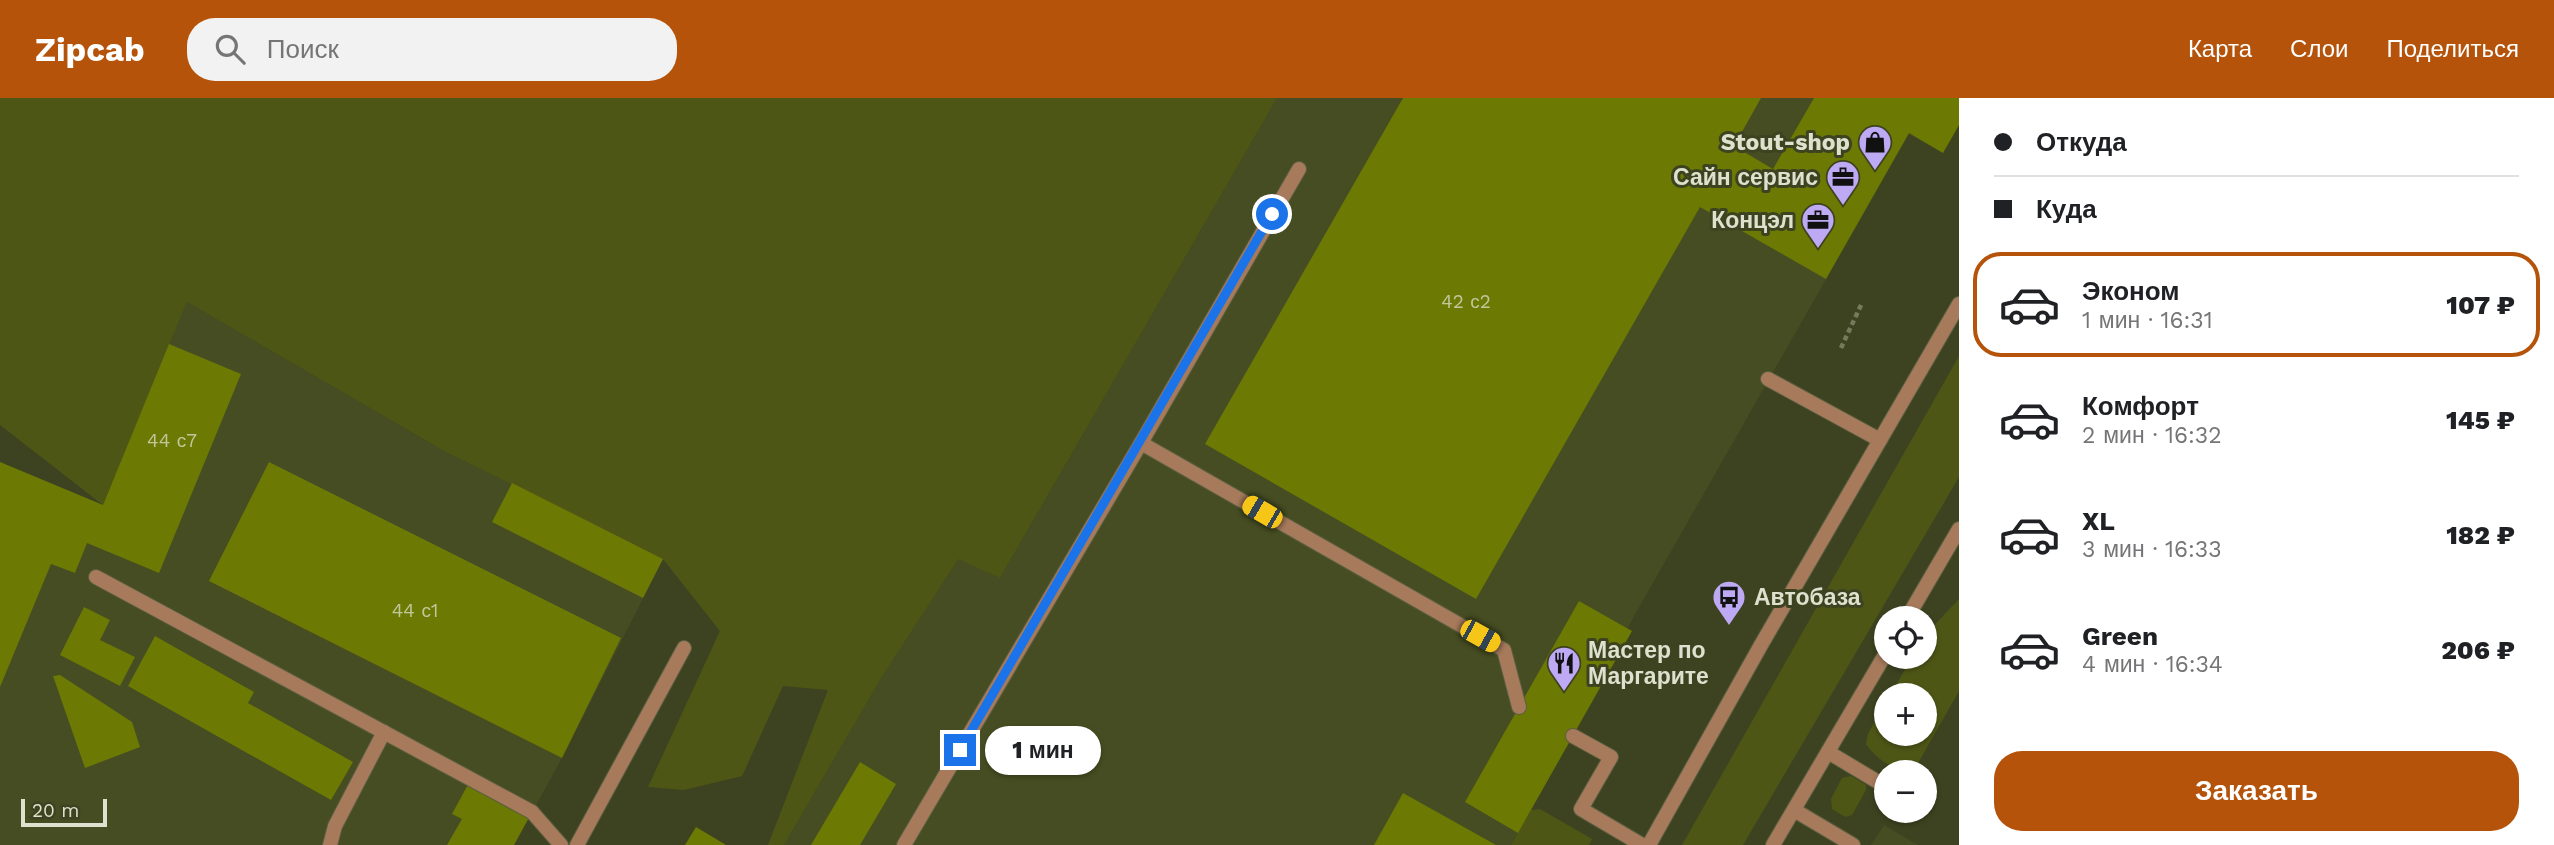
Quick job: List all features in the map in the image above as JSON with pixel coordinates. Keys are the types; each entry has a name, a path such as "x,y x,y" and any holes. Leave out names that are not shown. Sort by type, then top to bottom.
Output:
{"street":[{"path":"904,845 1141,443 1298,169"},
{"path":"1649,845 1959,304"},
{"path":"1768,379 1880,440"},
{"path":"1141,443 1504,650 1519,706"},
{"path":"1914,606 1959,529"},
{"path":"96,576 532,812 561,845"},
{"path":"577,845 684,648"},
{"path":"1773,845 1877,669"},
{"path":"330,845 335,826 384,732"},
{"path":"1573,736 1611,757 1581,809 1642,845"},
{"path":"1828,752 1874,780"},
{"path":"1794,810 1853,845"}],"path":[{"path":"1840,348 1862,303"}],"shaded area":[{"path":"0,98 1277,98 1000,578 958,559 880,680 784,845 768,845 828,690 783,686 742,776 684,790 648,787 720,631 663,559 444,451 187,302 103,505 0,425"},
{"path":"1277,98 1959,98 1943,153 1909,134 1634,616 1628,628 1632,631 1511,845 784,845 880,680 958,558 1000,578"},
{"path":"187,302 444,451 663,559 562,758 514,845 0,845 0,462 103,505"},
{"path":"1959,356 1959,477 1883,606 1874,606 1874,622 1743,845 1682,845"},
{"path":"1959,599 1959,691 1937,730 1937,683 1897,683 1905,669 1937,669 1937,622"},
{"path":"1874,723 1874,746 1928,746 1920,760 1882,760 1866,744"},
{"path":"1851,776 1866,785 1866,790 1852,815 1845,817 1832,809 1831,799 1842,778"},
{"path":"1540,809 1592,839 1589,845 1511,845 1531,810"},
{"path":"1884,825 1918,845 1871,845"}],"building":[{"path":"1403,98 1761,98 1734,146 1773,169 1814,98 1959,98 1959,125 1943,153 1909,133 1826,279 1700,207 1476,599 1205,444"},
{"path":"169,344 241,374 159,573 87,543 75,573 51,564 0,687 0,462 103,505"},
{"path":"269,462 621,638 562,758 209,581"},
{"path":"512,483 663,559 643,598 492,522"},
{"path":"1579,601 1632,631 1518,833 1465,802"},
{"path":"84,607 110,620 100,640 135,657 120,686 60,655"},
{"path":"155,636 254,692 248,703 353,762 331,800 128,686"},
{"path":"60,675 132,722 140,747 85,768 53,676"},
{"path":"860,762 896,784 860,845 811,845"},
{"path":"471,779 532,812 514,845 447,845 462,819 452,814"},
{"path":"1403,793 1496,845 1374,845"},
{"path":"696,827 726,845 685,845"}],"place":[{"name":"Stout-shop","path":"1875,172"},
{"name":"Сайн сервис","path":"1843,207"},
{"name":"Концэл","path":"1818,250"},
{"name":"Автобаза","path":"1729,627"},
{"name":"Мастер по Маргарите","path":"1564,693"}],"route":[{"path":"960,750 1272,214"}]}
